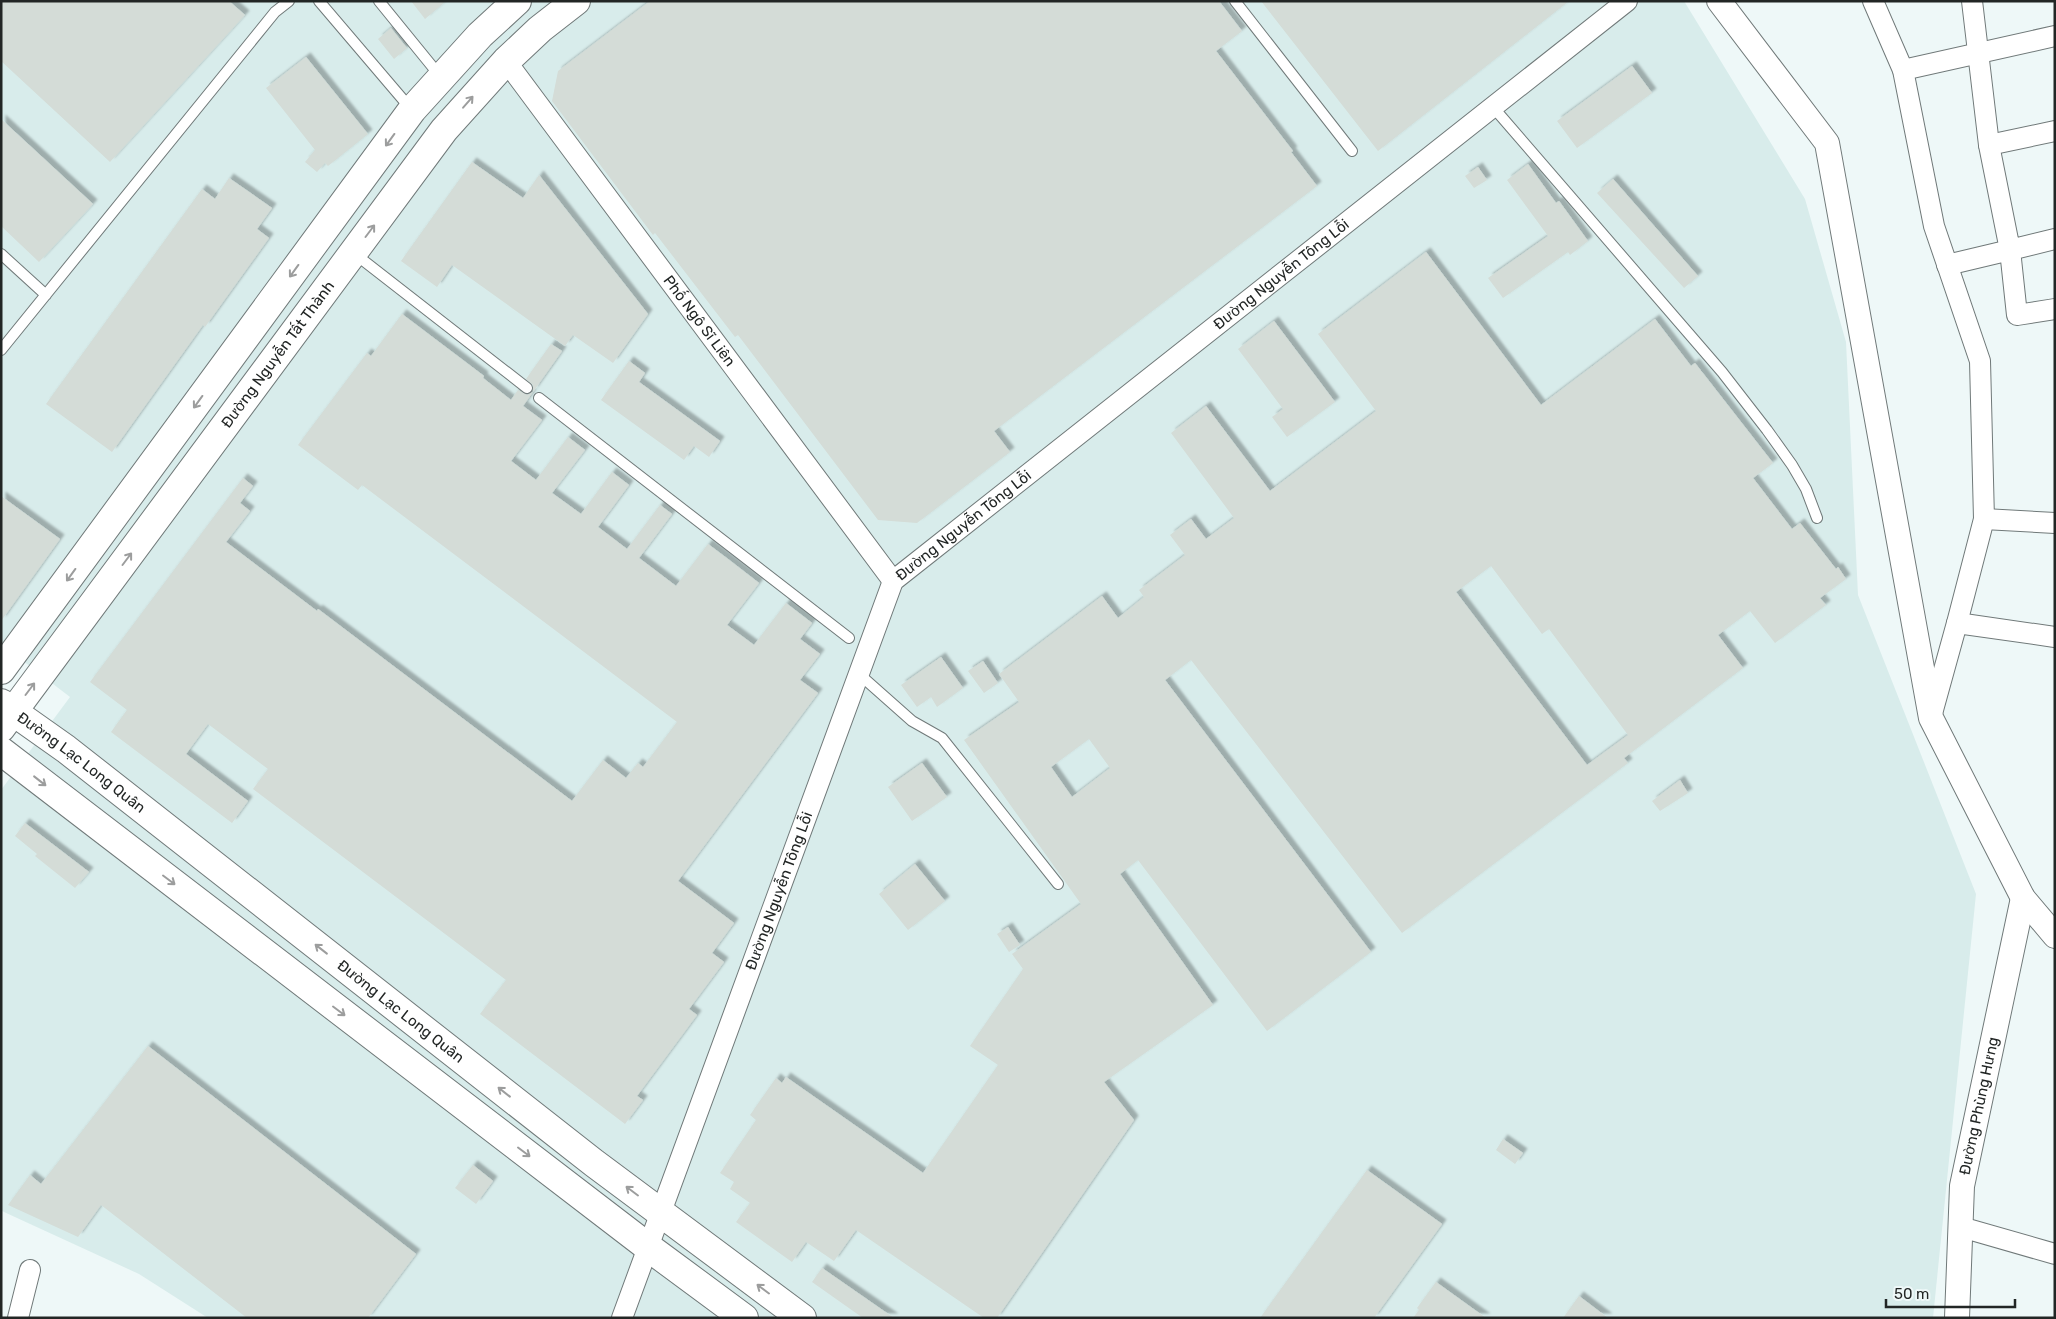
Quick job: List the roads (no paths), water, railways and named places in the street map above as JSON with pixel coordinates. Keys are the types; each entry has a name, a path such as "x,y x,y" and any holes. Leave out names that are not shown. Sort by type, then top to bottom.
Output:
{"main road":[{"path":"1,670 412,110 480,35 517,1"},
{"name":"Đường Nguyễn Tất Thành","path":"5,714 354,253 444,130 506,61 540,29 576,1"},
{"path":"480,35 506,61"},
{"name":"Đường Lạc Long Quân","path":"5,714 66,749 586,1157 802,1318"},
{"path":"1,751 648,1248 744,1318"}],"street":[{"name":"Đường Nguyễn Tông Lỗi","path":"622,1318 893,581 1627,1"},
{"path":"1719,1 1827,143 1931,718 2023,898 2054,933"},
{"path":"1873,1 1903,70 1934,226 1980,361 1984,519 1931,718"},
{"path":"1972,1 1989,145 2010,250 2017,315 2055,309"},
{"path":"1903,70 2055,36"},
{"name":"Phố Ngô Sĩ Liên","path":"506,61 893,581"},
{"path":"1989,145 2055,131"},
{"path":"1947,265 2055,239"},
{"path":"1984,519 2055,523"},
{"path":"1957,624 2055,637"},
{"name":"Đường Phùng Hưng","path":"1957,1318 1962,1186 2023,898"},
{"path":"1961,1227 2055,1254"},
{"path":"18,1318 30,1270"}],"lane":[{"path":"1,350 275,12 289,1"},
{"path":"319,1 412,110"},
{"path":"379,1 441,76"},
{"path":"1235,1 1352,151"},
{"path":"1493,107 1722,372 1792,465 1806,489 1817,518"},
{"path":"354,253 527,388"},
{"path":"1,254 46,295"},
{"path":"539,398 849,638"},
{"path":"859,674 912,721 942,738 1058,884"}]}
